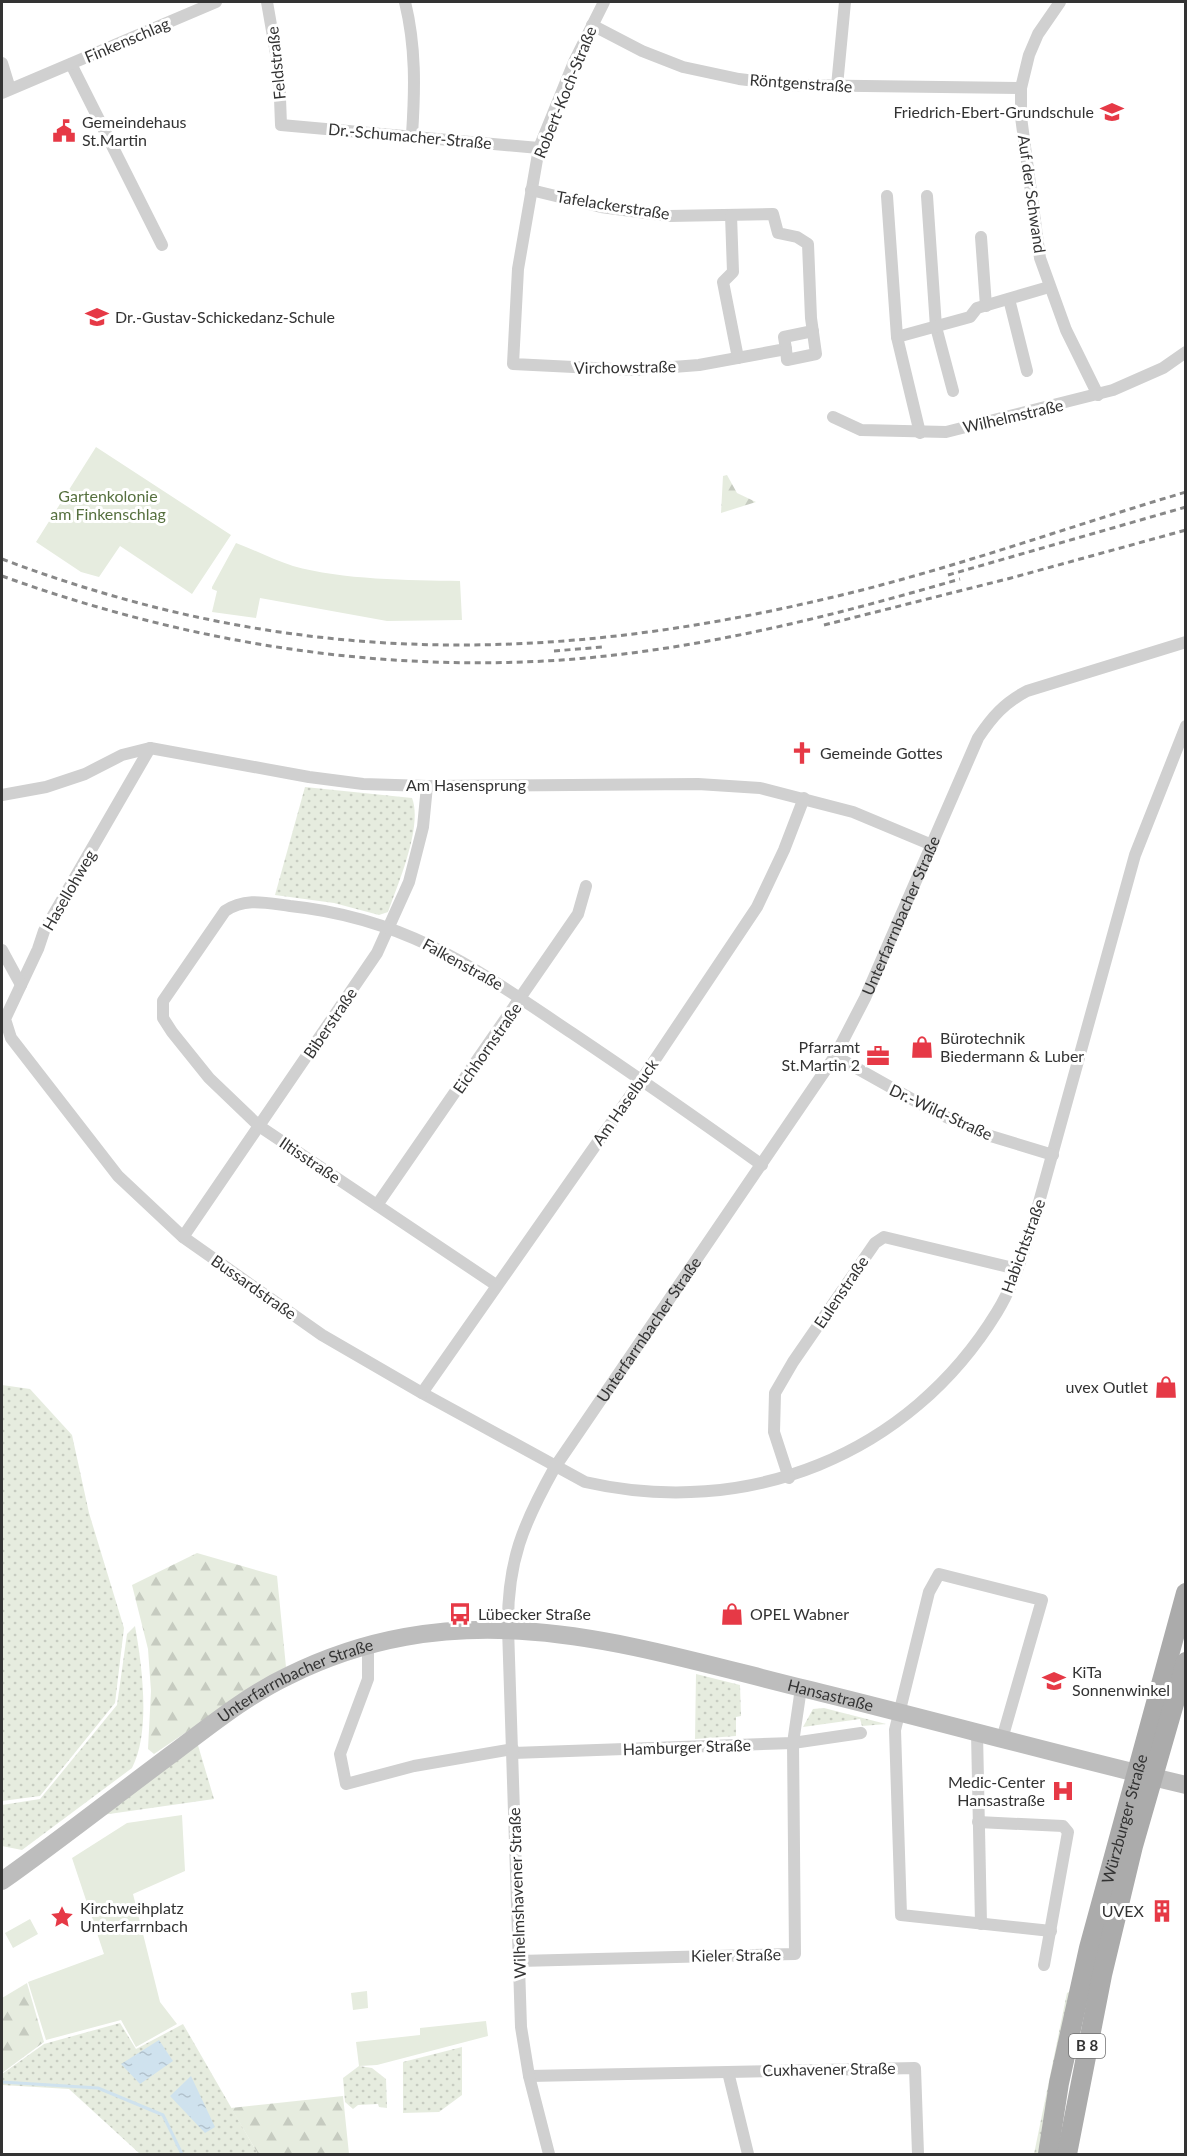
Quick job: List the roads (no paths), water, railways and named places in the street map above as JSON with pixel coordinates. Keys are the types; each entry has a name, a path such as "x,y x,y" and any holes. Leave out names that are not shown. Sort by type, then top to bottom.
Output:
{"main road":[{"name":"Würzburger Straße","path":"1067,2154 1102,1975 1185,1593"},
{"name":"Würzburger Straße","path":"1048,2154 1059,2083 1115,1844 1144,1776 1185,1662"}],"street":[{"name":"Finkenschlag","path":"6,91 216,2"},
{"name":"Feldstraße","path":"267,2 279,71 281,125"},
{"path":"405,2 413,35 415,80 412,135"},
{"name":"Robert-Koch-Straße","path":"513,364 518,269 539,148 604,2"},
{"path":"837,86 845,2"},
{"name":"Auf der Schwand","path":"1060,2 1038,34 1029,55 1020,88 1021,117 1035,232 1049,288 1098,395"},
{"name":"Röntgenstraße","path":"592,25 642,51 683,67 788,86 1020,88"},
{"path":"2,63 6,91"},
{"name":"Finkenschlag","path":"70,64 162,245"},
{"name":"Dr.-Schumacher-Straße","path":"281,125 539,148"},
{"name":"Tafelackerstraße","path":"531,190 629,211 669,216 773,214 778,233 797,237 807,244 813,332"},
{"path":"887,196 897,337 920,433"},
{"path":"927,196 936,327 953,391"},
{"path":"731,215 733,272 723,282 738,358"},
{"path":"981,237 986,306"},
{"path":"897,337 970,317 977,308 1049,288"},
{"path":"1009,299 1027,371"},
{"path":"813,332 816,354 787,360 786,349 784,337 813,332"},
{"name":"Virchowstraße","path":"513,364 634,370 699,365 786,349"},
{"name":"Wilhelmstraße","path":"833,417 861,430 946,432 1098,395 1139,381 1185,351"},
{"name":"Unterfarrnbacher Straße","path":"2,1881 216,1721 291,1674 368,1646 447,1630 507,1628 507,1592 519,1542 529,1514 555,1467 835,1056 866,998 978,738 995,713 1008,701 1027,691 1185,642"},
{"name":"Habichtstraße","path":"555,1467 585,1482 653,1492 730,1490 789,1478 854,1448 892,1424 937,1388 968,1353 998,1311 1017,1269 1053,1155 1135,855 1185,726"},
{"name":"Am Hasensprung","path":"2,795 46,787 85,774 122,755 150,747 309,777 363,784 427,786 698,784 760,788 853,812 932,845"},
{"name":"Hasellohweg","path":"11,1038 4,1018 39,949 44,931 150,747"},
{"name":"Biberstraße","path":"183,1237 377,953 409,882 423,827 427,786"},
{"name":"Am Haselbuck","path":"422,1393 642,1079 757,908 804,798"},
{"name":"Eichhornstraße","path":"377,1204 578,914 586,886"},
{"name":"Falkenstraße","path":"163,1000 225,911 238,902 315,908 390,928 449,953 642,1079 762,1165"},
{"path":"2,950 21,985"},
{"name":"Iltisstraße","path":"163,1000 163,1018 172,1032 209,1078 259,1126 496,1285"},
{"name":"Bussardstraße","path":"11,1038 118,1176 183,1237 322,1335 555,1467"},
{"name":"Dr.-Wild-Straße","path":"835,1056 933,1111 984,1134 1053,1155"},
{"name":"Eulenstraße","path":"789,1478 774,1432 776,1393 793,1362 875,1243 884,1237 1017,1269"},
{"path":"1002,1739 1042,1600 939,1574 929,1592 898,1710 895,1730 901,1915 1051,1931"},
{"name":"Hansastraße","path":"507,1628 563,1633 613,1642 898,1710 977,1733 1185,1785"},
{"name":"Wilhelmshavener Straße","path":"507,1628 521,2027 529,2076 549,2154"},
{"name":"Hamburger Straße","path":"368,1646 368,1678 340,1754 346,1784 414,1766 513,1751 792,1743 861,1733"},
{"name":"Kieler Straße","path":"519,1961 795,1954 792,1743 801,1688"},
{"path":"977,1733 981,1924"},
{"path":"978,1822 1063,1826 1068,1832 1044,1965"},
{"name":"Cuxhavener Straße","path":"529,2076 915,2068 918,2154"},
{"path":"728,2072 748,2154"}],"water":[{"path":"159,2040 173,2061 140,2084 121,2064"},
{"path":"191,2076 215,2127 205,2133 170,2096"}],"waterway":[{"path":"2,2082 98,2088 163,2115 182,2154"}],"railway":[{"path":"2,559 106,594 209,620 310,636 412,644 514,644 617,636 721,620 829,598 964,561 1186,492"},
{"path":"948,575 1186,507"},
{"path":"824,625 1011,578 1186,530"},
{"path":"2,576 135,617 270,646 407,661 476,663 599,657 704,642 807,620 960,579"},
{"path":"554,651 602,647"}],"place":[{"name":"Friedrich-Ebert-Grundschule","path":"1112,112"},
{"name":"Gemeindehaus St.Martin","path":"64,131"},
{"name":"Dr.-Gustav-Schickedanz-Schule","path":"97,317"},
{"name":"Gemeinde Gottes","path":"802,753"},
{"name":"Bürotechnik Biedermann & Luber","path":"922,1047"},
{"name":"Pfarramt St.Martin 2","path":"878,1056"},
{"name":"uvex Outlet","path":"1166,1387"},
{"name":"Lübecker Straße","path":"460,1614"},
{"name":"OPEL Wabner","path":"732,1614"},
{"name":"KiTa Sonnenwinkel","path":"1054,1681"},
{"name":"Medic-Center Hansastraße","path":"1063,1791"},
{"name":"UVEX","path":"1162,1911"},
{"name":"Kirchweihplatz Unterfarrnbach","path":"62,1917"}],"park label":[{"name":"Gartenkolonie am Finkenschlag","path":"108,505"}]}
